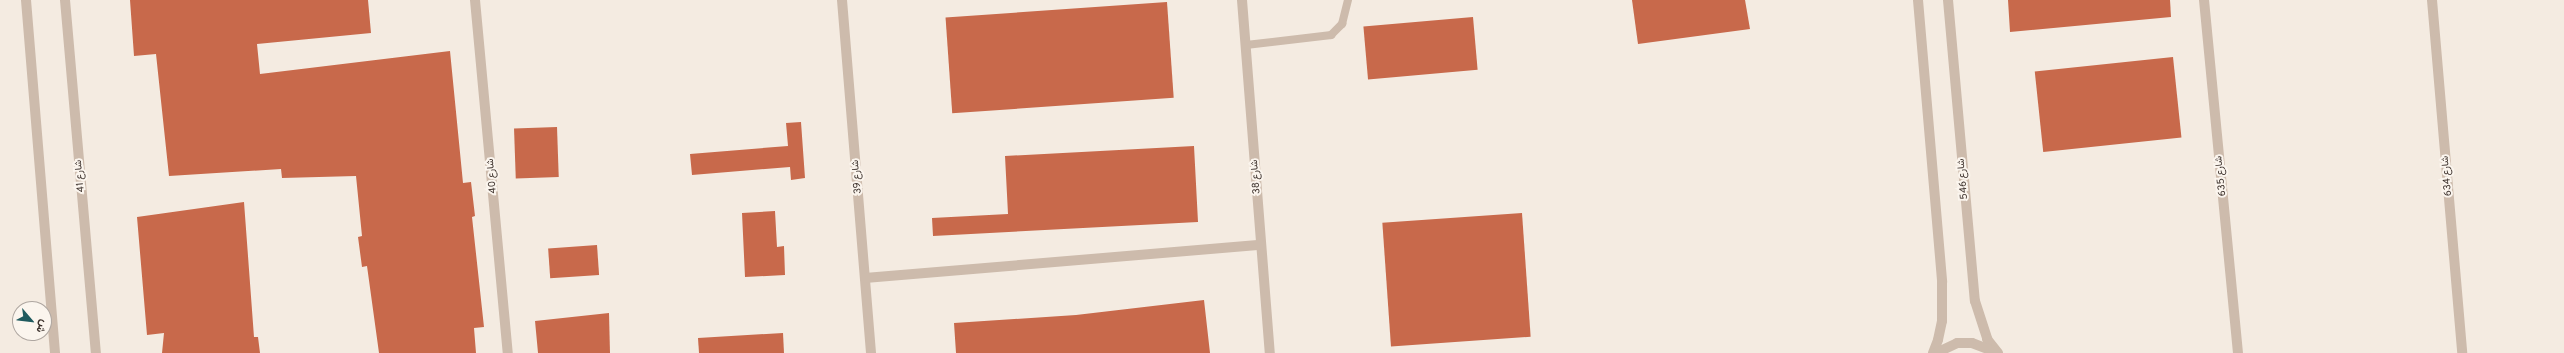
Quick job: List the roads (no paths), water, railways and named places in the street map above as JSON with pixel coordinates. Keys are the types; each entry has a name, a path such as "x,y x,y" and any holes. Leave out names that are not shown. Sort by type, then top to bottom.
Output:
{"street":[{"path":"26,0 55,353"},
{"name":"شارع 41","path":"65,0 96,353"},
{"name":"شارع 40","path":"475,0 508,353"},
{"name":"شارع 39","path":"842,0 871,353"},
{"name":"شارع 38","path":"1242,0 1270,353"},
{"path":"1918,0 1942,288 1942,321 1938,340 1932,353"},
{"name":"شارع 546","path":"1948,0 1975,301 1987,339 1997,353"},
{"name":"شارع 635","path":"2204,0 2238,353"},
{"name":"شارع 634","path":"2432,0 2462,353"},
{"path":"865,278 1261,245"},
{"path":"1936,353 1957,344 1972,343 1997,353"}],"lane":[{"path":"1246,45 1331,35 1342,24 1348,0"}]}
